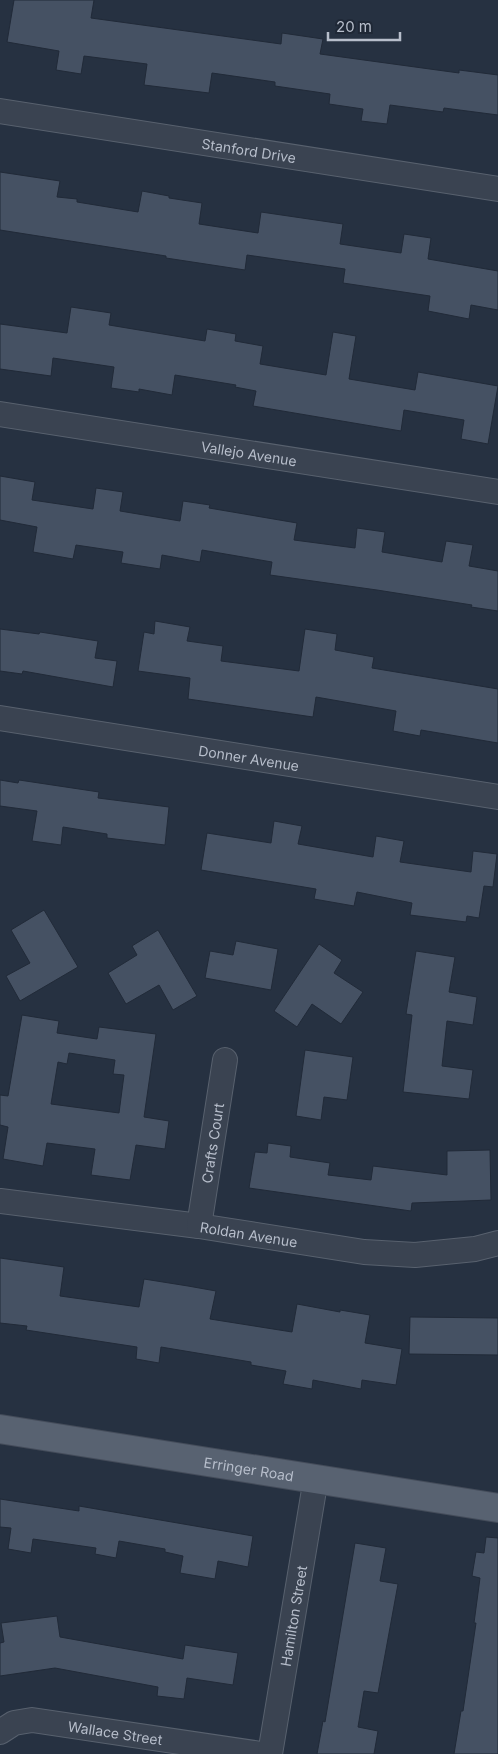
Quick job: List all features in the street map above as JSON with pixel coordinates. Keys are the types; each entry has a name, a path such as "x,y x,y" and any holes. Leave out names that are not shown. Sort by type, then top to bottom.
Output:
{"main road":[{"name":"Erringer Road","path":"0,1429 498,1508"}],"street":[{"name":"Stanford Drive","path":"0,111 498,189"},
{"name":"Vallejo Avenue","path":"0,414 498,492"},
{"name":"Donner Avenue","path":"0,718 498,797"},
{"name":"Crafts Court","path":"199,1226 225,1060"},
{"name":"Roldan Avenue","path":"0,1201 199,1226 364,1252 416,1255 475,1249 498,1243"},
{"name":"Hamilton Street","path":"270,1754 316,1478"},
{"name":"Wallace Street","path":"0,1732 14,1724 32,1720 261,1754"}],"building":[{"path":"14,0 94,0 91,18 281,44 282,33 323,39 320,54 459,73 459,70 498,75 498,115 444,108 443,112 390,105 387,124 361,121 363,109 329,104 330,94 275,86 275,82 212,73 209,93 144,85 147,64 84,56 81,74 56,70 59,51 7,42"},
{"path":"0,172 60,181 57,197 77,199 77,202 138,212 142,191 169,196 169,198 202,203 199,224 258,233 261,212 343,224 340,244 401,253 404,234 431,238 428,259 498,271 498,310 471,305 469,319 428,311 430,296 343,283 345,269 247,255 245,270 0,230"},
{"path":"71,307 111,313 109,325 205,341 207,329 236,334 235,341 263,346 260,364 326,375 333,332 356,336 349,379 415,390 418,372 498,386 488,444 461,439 464,420 404,410 401,431 253,406 256,391 235,387 236,385 175,375 172,395 139,389 139,392 111,388 114,367 53,358 51,376 0,369 0,324 67,333"},
{"path":"0,476 35,482 32,500 93,509 96,488 123,492 120,511 180,521 183,501 210,505 209,508 297,523 294,540 355,548 357,528 385,532 382,552 442,562 446,541 473,545 469,566 498,571 498,611 377,590 270,575 272,562 202,550 200,562 162,555 160,569 121,563 123,552 76,545 73,559 33,552 37,527 0,520"},
{"path":"155,621 190,627 187,641 223,646 221,661 299,671 305,629 337,634 335,650 374,657 372,668 498,689 498,743 421,730 420,736 393,731 396,711 316,697 313,717 188,699 190,678 138,671 144,632 154,634"},
{"path":"0,629 39,634 40,632 98,641 95,658 117,661 113,687 23,671 22,674 0,671"},
{"path":"0,780 18,783 19,780 99,792 98,798 169,807 165,845 107,838 107,834 63,827 61,845 32,841 37,811 0,806"},
{"path":"274,821 302,826 298,844 373,857 376,836 404,841 400,862 471,872 473,851 497,854 493,887 484,886 479,918 467,916 466,922 410,915 412,903 357,892 354,906 314,899 316,889 201,870 207,833 271,843"},
{"path":"44,910 78,967 20,1001 6,976 30,963 11,930"},
{"path":"158,930 197,996 173,1010 159,985 126,1004 108,973 137,955 132,946"},
{"path":"236,941 278,949 271,990 205,978 210,951 233,955"},
{"path":"319,944 342,960 334,973 363,992 341,1024 312,1004 297,1027 274,1011"},
{"path":"416,951 455,957 449,992 477,997 473,1025 447,1021 442,1066 473,1070 469,1099 403,1092 412,1015 406,1014"},
{"path":"22,1015 59,1021 57,1033 97,1039 99,1027 156,1034 144,1117 169,1121 165,1149 136,1145 130,1180 91,1175 95,1149 47,1143 43,1166 3,1159 8,1127 0,1125 0,1095 8,1096","holes":["69,1053 115,1060 113,1074 124,1075 119,1113 51,1104 58,1062 67,1064"]},
{"path":"305,1050 353,1057 347,1100 324,1097 321,1120 296,1116"},
{"path":"268,1143 291,1146 290,1157 330,1163 328,1175 371,1180 373,1166 447,1175 447,1151 490,1150 491,1200 412,1203 411,1211 249,1188 255,1152 267,1153"},
{"path":"0,1258 64,1267 60,1296 139,1307 144,1279 216,1291 210,1319 292,1332 297,1304 340,1312 340,1310 370,1315 365,1343 402,1349 396,1385 362,1380 361,1389 313,1380 312,1389 283,1384 286,1371 251,1365 251,1362 161,1347 159,1363 136,1359 137,1347 26,1330 27,1326 0,1323"},
{"path":"410,1317 498,1318 498,1355 409,1354"},
{"path":"0,1499 79,1511 79,1506 253,1536 248,1567 218,1561 215,1579 180,1573 183,1556 165,1552 165,1549 119,1541 116,1558 95,1554 96,1548 33,1539 31,1553 8,1549 11,1528 0,1527"},
{"path":"486,1537 498,1538 498,1754 454,1754 461,1711 463,1711 476,1623 474,1623 480,1578 472,1576 476,1552 484,1553"},
{"path":"355,1543 386,1548 380,1581 398,1584 378,1693 364,1691 358,1727 378,1731 374,1754 317,1754 323,1721 325,1722"},
{"path":"57,1616 60,1637 183,1659 185,1645 238,1653 233,1685 187,1678 184,1699 157,1696 158,1687 55,1668 0,1676 0,1643 4,1642 1,1623"}]}
